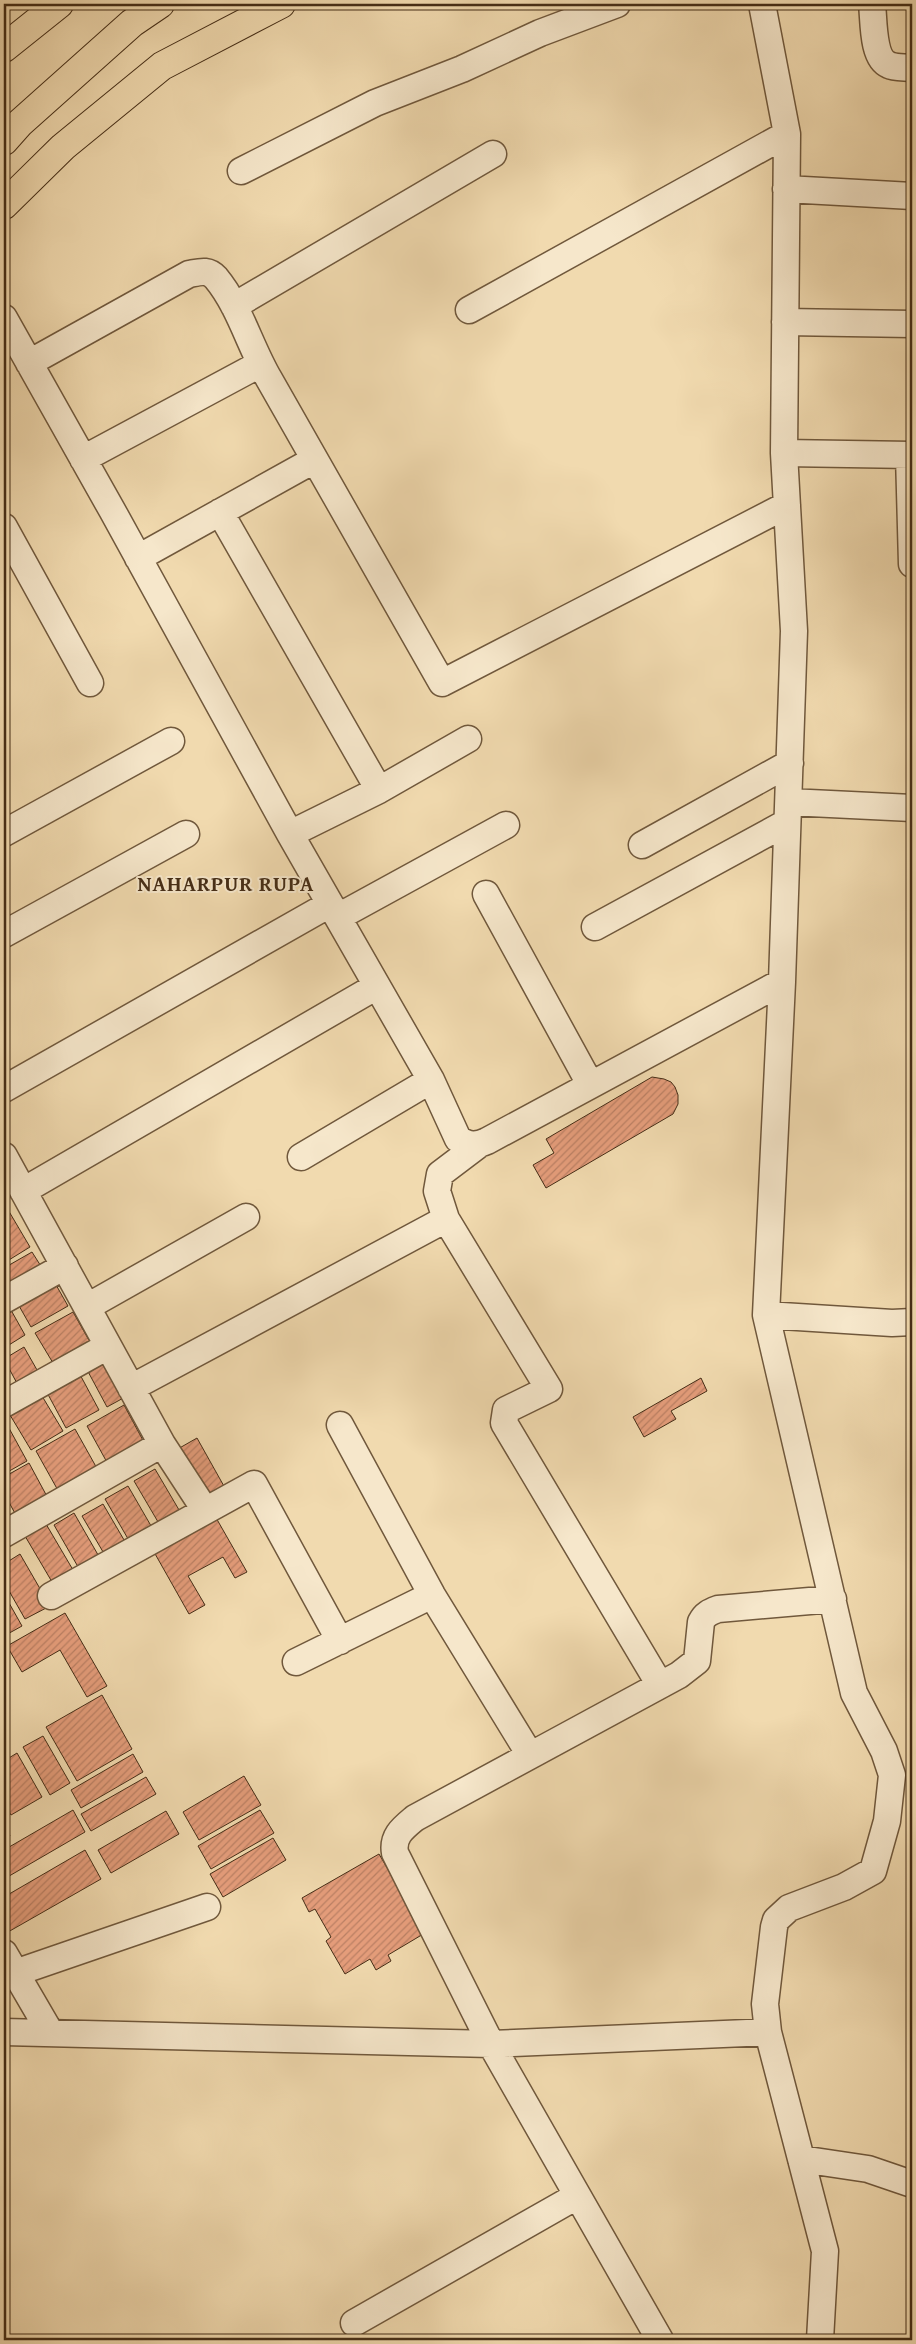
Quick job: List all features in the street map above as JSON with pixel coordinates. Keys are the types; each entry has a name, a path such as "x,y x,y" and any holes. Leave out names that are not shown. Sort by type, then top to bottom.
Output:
{"main road":[{"path":"4,48 59,4"},
{"path":"4,141 20,123 132,23 160,4"},
{"path":"4,204 63,147 162,66 281,4"}],"street":[{"path":"241,171 375,103 462,69 540,33 617,4"},
{"path":"762,4 787,134 784,453 794,631 782,982 766,1315 854,1692 884,1751 892,1775 887,1821 873,1871 844,1887 789,1908 776,1920 765,2004 768,2032 825,2251 820,2340"},
{"path":"872,4 877,50 882,60 889,66 912,68"},
{"path":"469,310 787,134"},
{"path":"234,306 493,154"},
{"path":"786,189 912,196"},
{"path":"29,363 189,274 204,271 211,272 234,306 260,364 442,683 787,505"},
{"path":"4,318 290,834 431,1080 458,1139 466,1145 477,1146"},
{"path":"786,322 912,324"},
{"path":"83,458 260,364"},
{"path":"784,453 911,455 912,564"},
{"path":"138,558 314,460"},
{"path":"220,512 380,790"},
{"path":"4,527 90,683"},
{"path":"290,834 380,790 468,739"},
{"path":"4,833 171,740"},
{"path":"642,846 790,763"},
{"path":"595,927 787,812 912,808"},
{"path":"4,1088 334,911 506,825"},
{"path":"4,934 186,834"},
{"path":"486,894 590,1084"},
{"path":"660,1685 504,1423 506,1410 549,1389 446,1219 437,1191 440,1174 477,1146 782,982"},
{"path":"22,1191 377,986"},
{"path":"301,1157 431,1080"},
{"path":"4,1156 162,1444 205,1510"},
{"path":"87,1308 246,1217"},
{"path":"131,1388 446,1219"},
{"path":"4,1300 65,1266"},
{"path":"766,1315 912,1322"},
{"path":"4,1404 108,1346"},
{"path":"340,1425 432,1595 530,1755"},
{"path":"4,1534 162,1444"},
{"path":"51,1596 254,1484 340,1641"},
{"path":"296,1662 432,1595"},
{"path":"660,2340 491,2044 395,1853 394,1844 399,1832 415,1818 679,1675 697,1661 701,1622 704,1616 711,1612 718,1609 832,1599"},
{"path":"50,2032 9,1963 207,1907"},
{"path":"4,2032 491,2044 768,2032"},
{"path":"801,2159 868,2169 912,2184"},
{"path":"354,2323 577,2196"}],"building":[{"path":"652,1077 671,1082 675,1087 678,1095 678,1104 673,1114 546,1188 533,1165 554,1153 546,1139"},
{"path":"4,1203 30,1247 4,1263"},
{"path":"32,1252 44,1271 4,1295 4,1268"},
{"path":"51,1276 68,1306 31,1327 14,1297"},
{"path":"7,1303 25,1335 4,1348 4,1305"},
{"path":"73,1312 90,1342 53,1363 35,1333"},
{"path":"24,1347 41,1377 20,1389 4,1359"},
{"path":"104,1355 127,1396 107,1407 85,1366"},
{"path":"77,1369 99,1410 66,1428 44,1387"},
{"path":"701,1378 707,1391 671,1411 676,1419 644,1437 633,1417"},
{"path":"39,1391 63,1431 31,1450 7,1410"},
{"path":"124,1405 146,1446 109,1466 87,1426"},
{"path":"4,1419 27,1461 4,1474"},
{"path":"75,1429 99,1472 60,1494 36,1451"},
{"path":"197,1438 225,1488 204,1500 176,1450"},
{"path":"29,1463 50,1502 18,1519 4,1493 4,1477"},
{"path":"155,1469 182,1515 161,1527 134,1481"},
{"path":"128,1486 154,1531 131,1544 105,1499"},
{"path":"103,1504 127,1545 106,1557 82,1516"},
{"path":"74,1513 101,1560 81,1572 54,1525"},
{"path":"215,1516 247,1572 235,1578 223,1557 188,1576 205,1605 189,1614 154,1552"},
{"path":"46,1524 76,1575 55,1587 25,1536"},
{"path":"20,1554 50,1606 25,1619 4,1582 4,1564"},
{"path":"4,1594 22,1626 4,1636"},
{"path":"65,1613 107,1686 87,1697 60,1650 22,1672 7,1646"},
{"path":"102,1695 132,1749 77,1781 46,1727"},
{"path":"43,1736 70,1783 50,1795 23,1747"},
{"path":"17,1753 42,1797 11,1815 4,1803 4,1761"},
{"path":"133,1754 143,1772 81,1808 71,1790"},
{"path":"244,1776 261,1805 199,1840 183,1812"},
{"path":"146,1777 156,1794 91,1831 81,1814"},
{"path":"73,1810 85,1832 4,1879 4,1850"},
{"path":"260,1810 274,1833 211,1869 198,1846"},
{"path":"166,1811 179,1834 111,1873 98,1850"},
{"path":"4,1824 10,1836 4,1840"},
{"path":"273,1838 286,1860 223,1897 210,1874"},
{"path":"85,1850 101,1879 8,1932 4,1924 4,1897"},
{"path":"379,1854 425,1933 388,1955 391,1961 376,1970 370,1959 345,1974 326,1941 331,1937 315,1909 309,1912 302,1898"}],"district":[{"name":"NAHARPUR RUPA","path":"226,884"}]}
